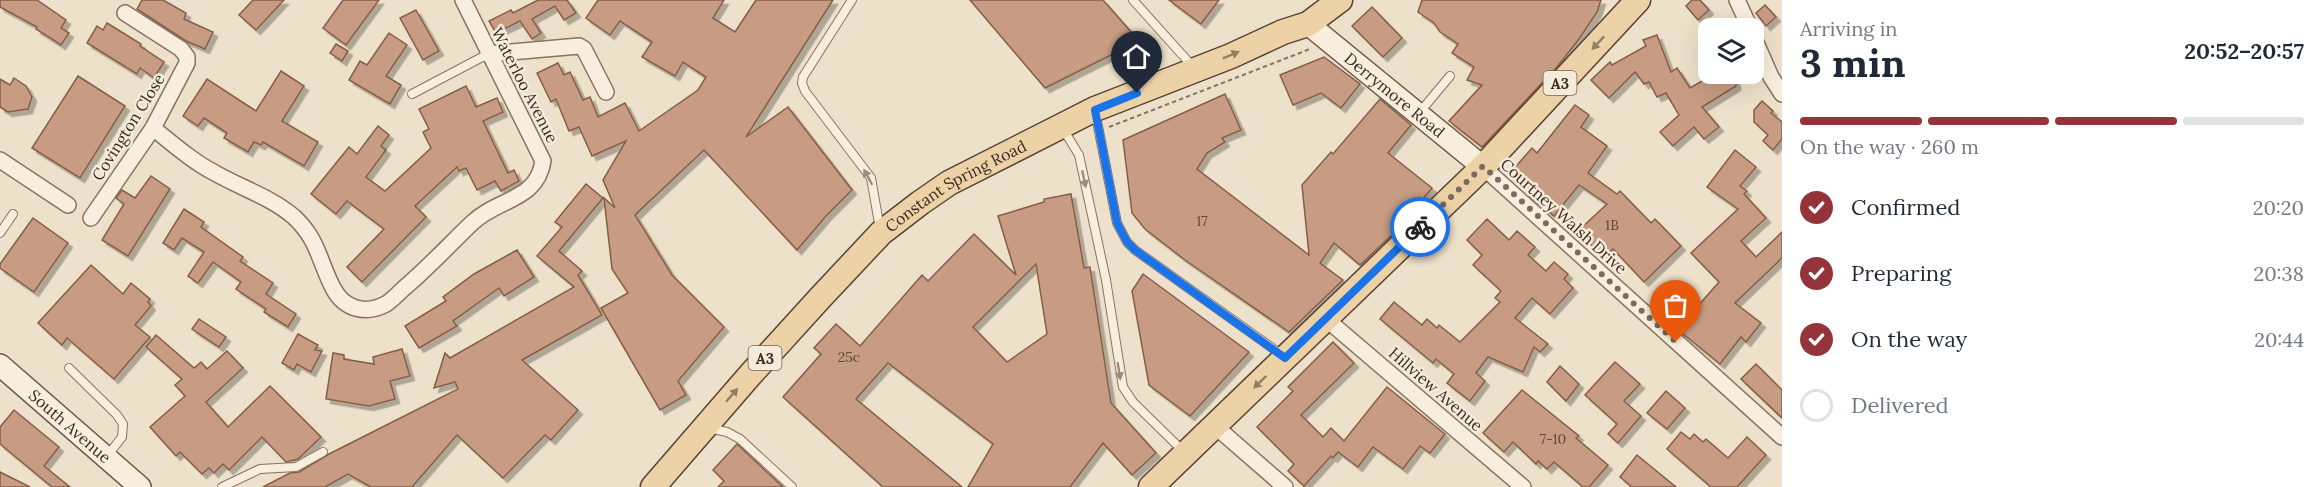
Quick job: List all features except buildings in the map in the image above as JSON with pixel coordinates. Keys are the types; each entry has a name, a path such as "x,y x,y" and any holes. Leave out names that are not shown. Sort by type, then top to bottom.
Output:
{"main road":[{"name":"Constant Spring Road","path":"653,487 757,366 881,233 949,183 1095,110 1283,32 1308,24 1341,0"},
{"name":"A3","path":"1151,487 1483,166 1638,0"}],"street":[{"name":"Waterloo Avenue","path":"153,128 199,164 279,206 294,217 314,240 339,298 348,305 360,310 387,303 421,274 473,222 490,208 527,191 536,183 542,171 543,161 463,0"},
{"path":"1737,0 1745,18"},
{"name":"Covington Close","path":"92,218 153,128 185,68 187,57 181,48 125,13"},
{"name":"Derrymore Road","path":"1308,24 1483,166"},
{"path":"488,54 579,46 584,49 606,92"},
{"path":"1764,61 1782,94"},
{"path":"0,160 68,206"},
{"name":"Courtney Walsh Drive","path":"1483,166 1782,437"},
{"name":"Hillview Avenue","path":"1325,318 1523,487"},
{"name":"South Avenue","path":"0,365 105,459 140,487"},
{"path":"1215,426 1285,487"}],"lane":[{"path":"852,0 803,77 802,86 871,178 881,233"},
{"path":"1133,0 1196,69"},
{"path":"412,94 488,54"},
{"path":"1419,113 1449,76"},
{"path":"1095,110 1117,223 1127,242 1285,358"},
{"path":"1059,128 1068,137 1079,155 1106,280 1123,387 1133,402 1186,453"},
{"path":"0,233 13,214"},
{"path":"69,368 123,423 122,436 105,459"},
{"path":"705,427 734,435 792,487"},
{"path":"222,487 260,469 296,467 323,452"}],"way so far":[{"path":"1420,227 1483,166 1676,342"}],"route":[{"path":"1137,93 1095,110 1117,223 1121,232 1135,250 1285,358 1420,227"}]}
